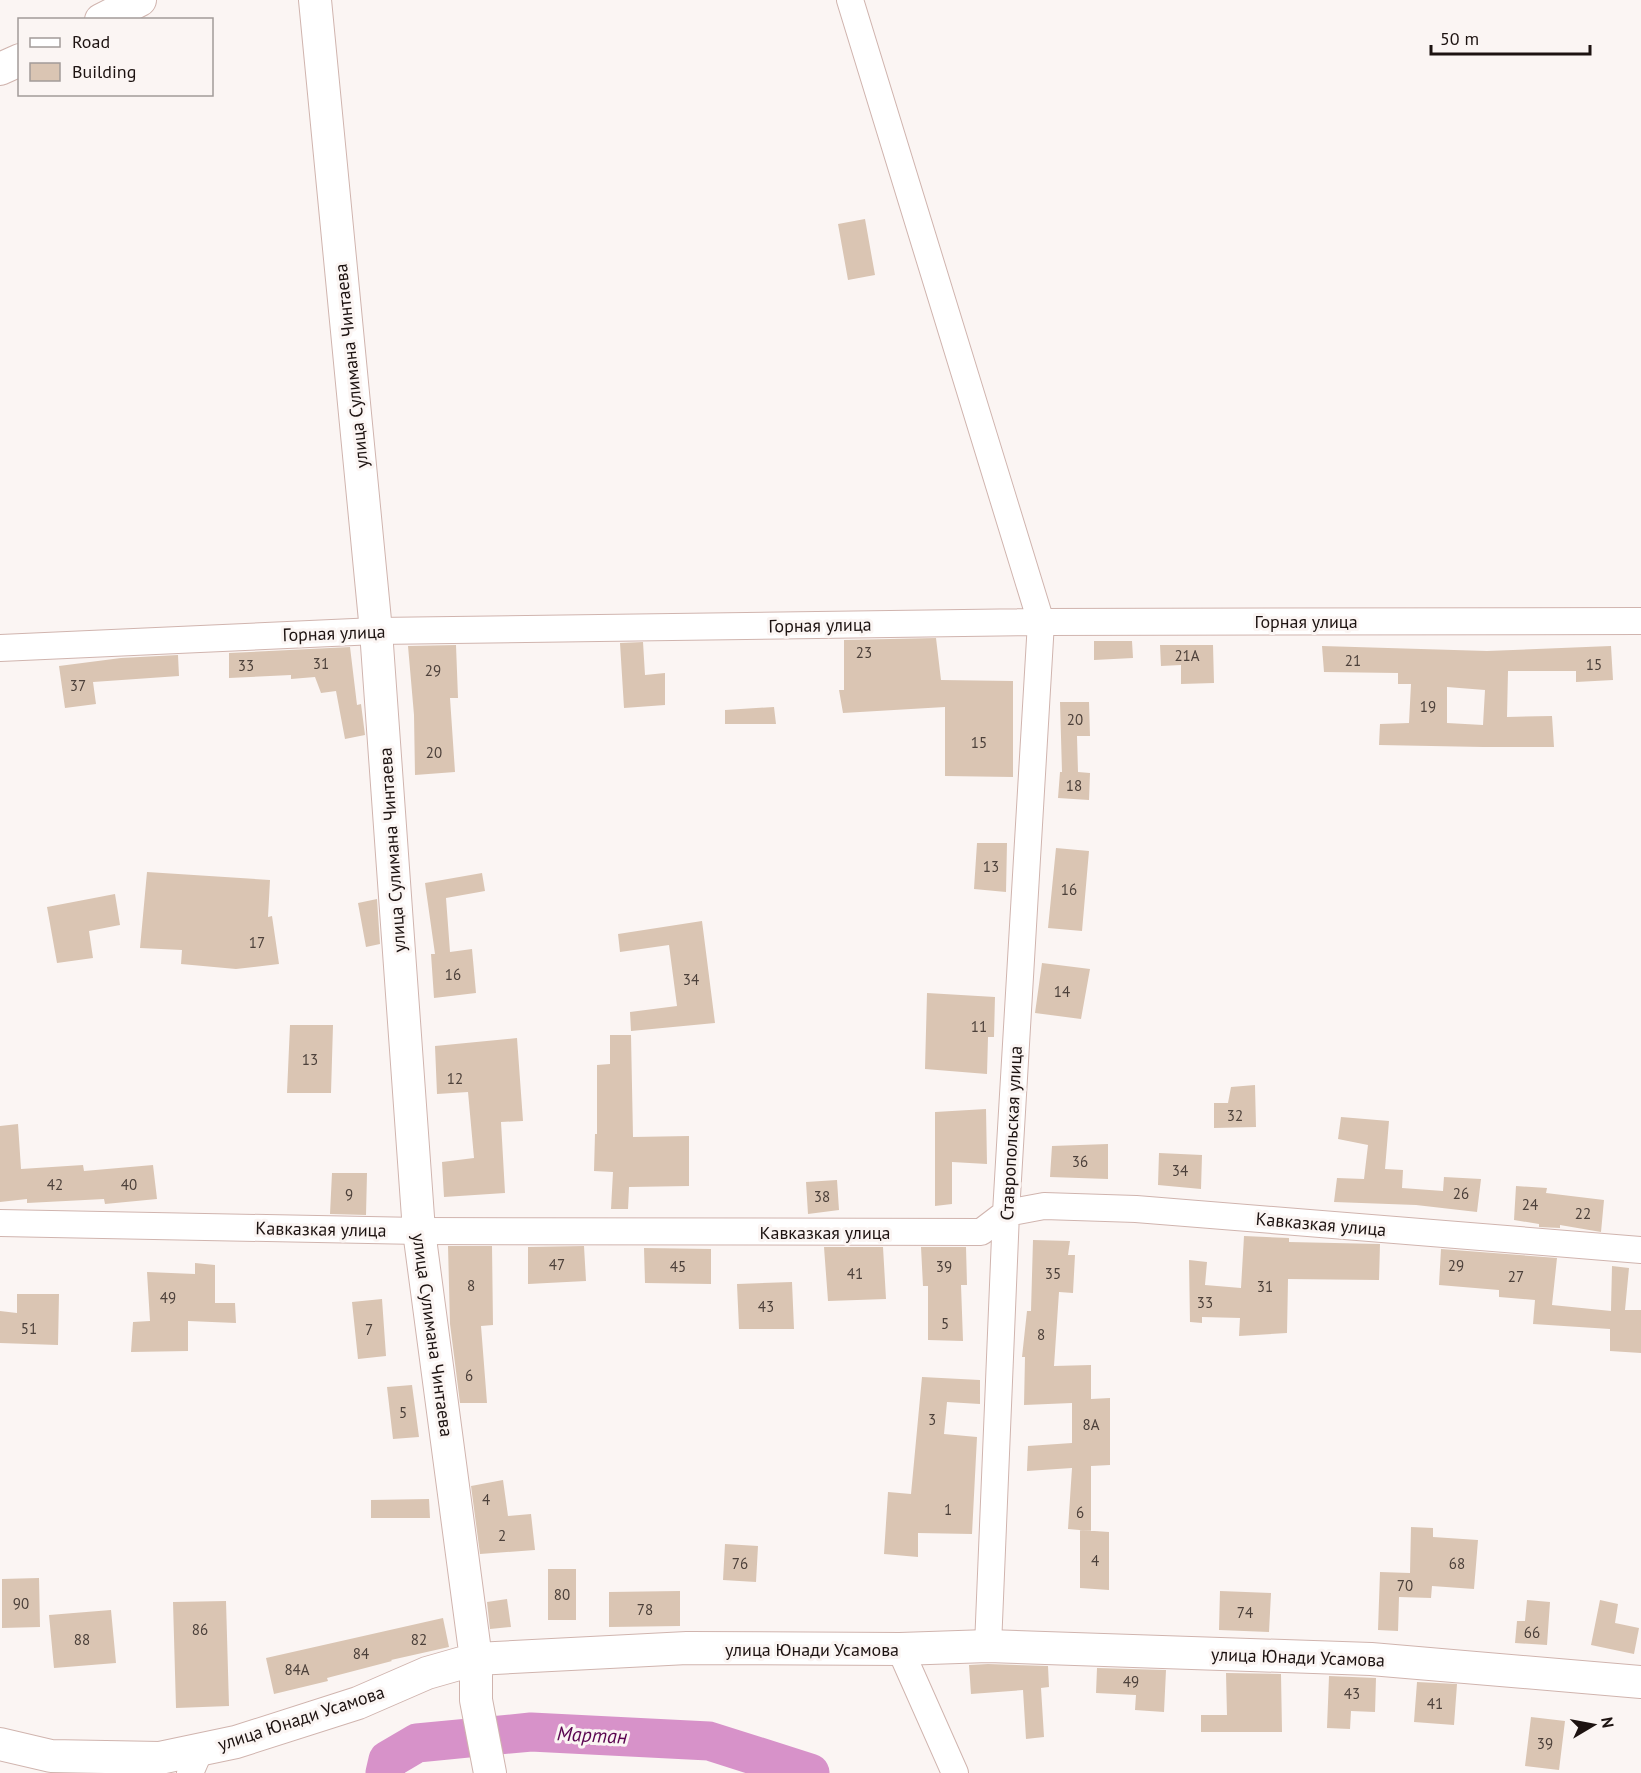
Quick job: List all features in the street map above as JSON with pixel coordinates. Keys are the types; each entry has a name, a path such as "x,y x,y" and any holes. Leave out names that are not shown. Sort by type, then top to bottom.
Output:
{"street":[{"path":"105,18 140,0"},
{"name":"улица Сулимана Чинтаева","path":"315,0 376,631 419,1231 476,1659 476,1700 490,1773"},
{"path":"850,0 1041,622"},
{"path":"0,69 18,61"},
{"name":"Горная улица","path":"0,648 376,631 1041,622 1641,621"},
{"name":"Ставропольская улица","path":"988,1646 1006,1213 1041,622"},
{"name":"Кавказкая улица","path":"0,1223 419,1231 981,1232 1006,1213 1044,1206 1136,1209 1641,1250"},
{"name":"улица Юнади Усамова","path":"0,1744 51,1756 63,1765 160,1758 195,1761 236,1742 358,1704 427,1673 476,1659 687,1648 900,1650 988,1646 1371,1659 1641,1682"},
{"path":"900,1650 955,1773"}],"building":[{"path":"865,219 875,275 848,280 838,224"},
{"path":"936,638 941,680 1013,681 1013,777 945,776 945,707 843,713 839,690 844,690 844,640"},
{"path":"1094,641 1132,641 1133,658 1094,660"},
{"path":"643,642 645,675 665,673 665,705 624,708 620,643"},
{"path":"456,645 458,698 450,698 455,772 415,775 414,715 408,646"},
{"path":"1160,645 1213,645 1214,683 1181,684 1181,665 1161,666"},
{"path":"1322,646 1487,651 1611,646 1613,680 1576,682 1576,671 1508,671 1507,717 1552,716 1554,747 1379,745 1380,724 1409,723 1411,684 1398,684 1398,673 1324,672","holes":["1447,687 1485,690 1483,725 1447,723"]},
{"path":"350,647 357,705 361,704 365,735 345,739 336,691 321,693 315,677 291,679 291,675 229,678 229,653"},
{"path":"178,655 179,676 93,682 96,704 65,708 59,666 121,658"},
{"path":"1060,702 1089,702 1090,736 1077,736 1078,772 1090,773 1089,800 1058,798 1060,772 1062,772"},
{"path":"774,707 776,724 725,724 725,710"},
{"path":"977,843 1007,843 1006,892 974,889"},
{"path":"1056,848 1089,851 1082,931 1048,928"},
{"path":"147,872 270,880 268,917 272,916 279,964 236,969 181,964 182,950 140,948"},
{"path":"482,873 485,891 446,898 450,952 472,949 476,993 434,998 431,954 435,954 425,883"},
{"path":"115,894 120,925 89,931 93,958 57,963 47,907"},
{"path":"377,899 380,944 366,947 358,903"},
{"path":"702,921 715,1023 631,1031 630,1012 677,1006 669,945 620,952 618,934"},
{"path":"1042,963 1090,969 1081,1019 1035,1013"},
{"path":"927,993 995,997 994,1037 988,1037 987,1074 925,1069"},
{"path":"290,1025 333,1025 331,1093 287,1093"},
{"path":"610,1035 631,1035 633,1137 689,1136 689,1186 629,1187 628,1209 611,1209 613,1172 594,1171 595,1134 597,1134 597,1065 610,1064"},
{"path":"517,1038 523,1121 501,1122 505,1193 444,1197 442,1162 474,1158 468,1092 437,1094 435,1046"},
{"path":"1255,1085 1256,1127 1214,1128 1214,1103 1228,1103 1231,1087"},
{"path":"986,1109 987,1164 952,1162 952,1204 935,1206 935,1112"},
{"path":"1341,1117 1389,1121 1385,1169 1403,1170 1402,1188 1443,1191 1444,1177 1481,1179 1477,1212 1416,1205 1334,1202 1337,1178 1364,1179 1368,1145 1338,1139"},
{"path":"18,1124 21,1169 83,1165 84,1171 153,1165 157,1199 105,1204 104,1199 27,1203 27,1199 0,1202 0,1126"},
{"path":"1108,1144 1108,1179 1050,1177 1052,1146"},
{"path":"1159,1153 1202,1155 1201,1189 1158,1185"},
{"path":"332,1173 367,1173 366,1215 330,1214"},
{"path":"837,1180 839,1210 808,1214 806,1182"},
{"path":"1516,1186 1547,1188 1546,1193 1604,1200 1601,1232 1560,1225 1560,1228 1539,1227 1539,1224 1514,1220"},
{"path":"1244,1236 1289,1238 1289,1242 1380,1244 1379,1280 1288,1279 1287,1333 1239,1336 1240,1318 1202,1317 1202,1323 1190,1322 1189,1260 1207,1262 1205,1285 1241,1288"},
{"path":"1033,1240 1070,1241 1068,1255 1075,1255 1073,1293 1059,1292 1054,1366 1091,1365 1091,1399 1110,1398 1110,1465 1091,1466 1091,1531 1068,1529 1072,1468 1027,1471 1028,1446 1072,1443 1072,1403 1024,1405 1025,1357 1022,1357 1027,1311 1031,1311"},
{"path":"448,1246 492,1246 493,1325 481,1326 487,1403 460,1403 450,1324"},
{"path":"584,1246 586,1281 528,1284 528,1247"},
{"path":"824,1247 883,1247 886,1299 828,1301"},
{"path":"921,1247 966,1247 967,1285 961,1285 963,1341 928,1340 928,1286 923,1286"},
{"path":"644,1248 711,1249 711,1284 645,1283"},
{"path":"1441,1249 1557,1258 1552,1305 1611,1311 1612,1266 1629,1268 1625,1310 1641,1310 1641,1353 1610,1351 1610,1329 1533,1324 1535,1300 1499,1297 1499,1290 1439,1285"},
{"path":"195,1263 215,1265 215,1303 235,1303 236,1323 188,1321 188,1351 131,1352 133,1322 150,1321 147,1272 195,1274"},
{"path":"792,1282 794,1329 739,1329 737,1284"},
{"path":"17,1294 59,1294 58,1345 0,1343 0,1311 17,1313"},
{"path":"382,1299 386,1356 358,1359 352,1302"},
{"path":"922,1377 980,1380 980,1404 947,1402 944,1434 977,1437 972,1534 918,1533 918,1557 884,1554 888,1492 911,1494"},
{"path":"412,1385 419,1437 393,1439 387,1387"},
{"path":"503,1480 508,1516 531,1514 535,1550 480,1554 471,1486"},
{"path":"429,1499 430,1518 371,1518 371,1500"},
{"path":"1411,1527 1433,1528 1433,1537 1478,1540 1474,1589 1432,1586 1431,1598 1399,1597 1398,1631 1378,1630 1380,1572 1410,1573"},
{"path":"1080,1530 1109,1532 1109,1590 1080,1588"},
{"path":"725,1544 758,1546 756,1582 723,1580"},
{"path":"548,1569 576,1569 576,1620 548,1620"},
{"path":"39,1578 40,1627 2,1628 2,1579"},
{"path":"680,1591 680,1626 609,1627 609,1592"},
{"path":"1220,1591 1271,1593 1269,1632 1219,1630"},
{"path":"507,1599 511,1627 490,1629 487,1602"},
{"path":"1527,1600 1550,1602 1547,1645 1515,1643 1517,1621 1525,1621"},
{"path":"1600,1600 1618,1604 1615,1623 1639,1628 1634,1654 1591,1645"},
{"path":"226,1601 229,1706 176,1708 173,1602"},
{"path":"111,1610 116,1663 54,1668 49,1615"},
{"path":"443,1618 449,1647 391,1660 327,1678 328,1681 274,1694 266,1658"},
{"path":"969,1665 1048,1666 1049,1687 1041,1688 1044,1737 1026,1739 1023,1690 971,1694"},
{"path":"1097,1668 1166,1670 1164,1712 1135,1710 1136,1695 1096,1693"},
{"path":"1226,1673 1281,1674 1282,1732 1201,1732 1201,1715 1227,1715"},
{"path":"1329,1676 1376,1678 1375,1712 1351,1711 1350,1729 1327,1728"},
{"path":"1417,1682 1457,1684 1454,1725 1414,1722"},
{"path":"1531,1717 1565,1721 1559,1770 1525,1766"}],"waterway":[{"name":"Мартан","path":"385,1773 388,1760 417,1743 531,1732 709,1741 810,1773"}]}
